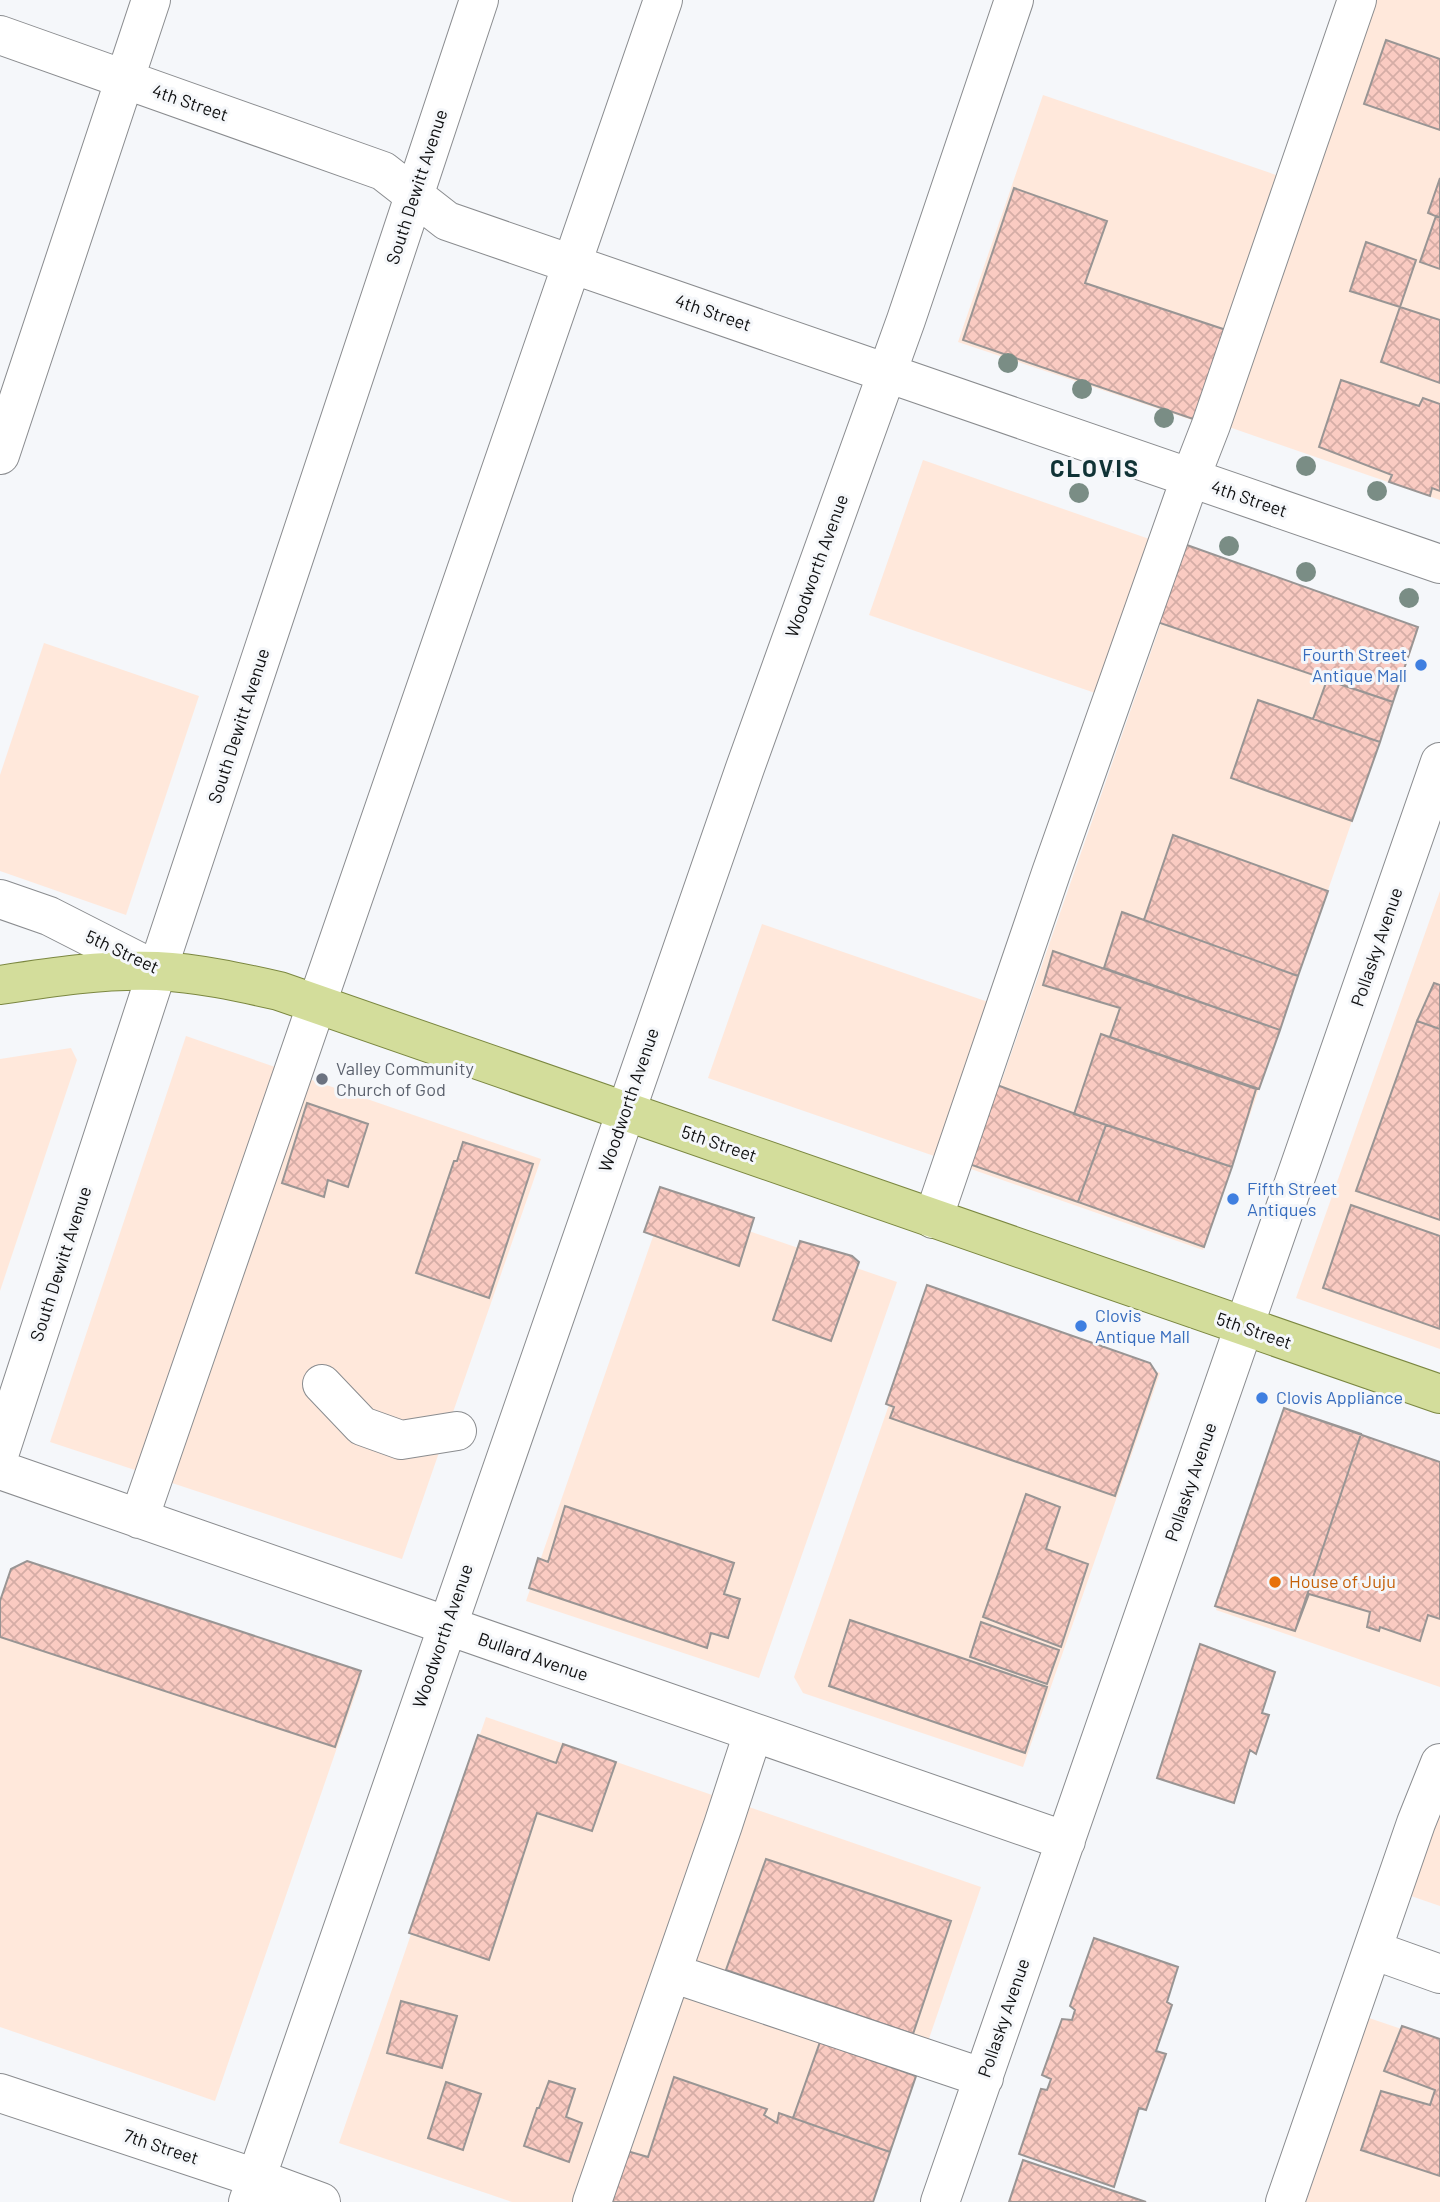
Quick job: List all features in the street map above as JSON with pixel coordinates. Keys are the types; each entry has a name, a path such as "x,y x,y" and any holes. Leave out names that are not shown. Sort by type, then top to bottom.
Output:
{"main road":[{"path":"0,985 57,976 157,971"},
{"name":"5th Street","path":"157,971 223,978 279,991 1440,1394"}],"street":[{"path":"0,455 151,0"},
{"name":"South Dewitt Avenue","path":"0,1452 480,0"},
{"path":"139,1519 663,0"},
{"name":"Woodworth Avenue","path":"252,2190 625,1111 887,372 1014,0"},
{"path":"933,1219 1051,873 1225,386 1357,0"},
{"name":"4th Street","path":"0,35 383,172 447,221 1440,564"},
{"name":"Pollasky Avenue","path":"940,2202 1440,762"},
{"name":"5th Street","path":"0,899 49,916 157,971"},
{"path":"322,1384 362,1426 401,1440 457,1431"},
{"name":"Bullard Avenue","path":"0,1470 1066,1841"},
{"path":"592,2202 753,1733"},
{"path":"1285,2202 1416,1823 1440,1763"},
{"path":"1373,1950 1440,1973"},
{"path":"672,1973 984,2078"},
{"name":"7th Street","path":"0,2094 252,2190 321,2202"}],"shaded area":[{"path":"1377,0 1440,0 1440,500 1229,427"},
{"path":"1043,95 1279,176 1198,422 958,342"},
{"path":"923,460 1155,541 1101,695 869,615"},
{"path":"1186,551 1418,631 1203,1250 971,1169"},
{"path":"44,643 199,696 126,915 0,871 0,775"},
{"path":"1440,891 1440,1349 1296,1298"},
{"path":"762,924 994,1004 940,1158 708,1078"},
{"path":"186,1036 278,1068 138,1471 50,1442"},
{"path":"71,1048 77,1060 0,1291 0,1059"},
{"path":"309,1079 541,1159 402,1559 169,1482"},
{"path":"665,1202 897,1282 759,1678 526,1601"},
{"path":"928,1293 1160,1373 1023,1767 803,1693 794,1677"},
{"path":"1284,1416 1440,1470 1440,1687 1216,1610"},
{"path":"0,1637 335,1747 361,1671 360,1681 215,2101 0,2027"},
{"path":"486,1717 718,1797 579,2202 512,2202 339,2143"},
{"path":"749,1807 981,1887 873,2202 613,2202"},
{"path":"1440,1814 1440,1906 1411,1896"},
{"path":"1369,2018 1440,2042 1440,2202 1306,2202"}],"building":[{"path":"1386,40 1440,59 1440,130 1364,104"},
{"path":"1440,178 1440,218 1428,213"},
{"path":"1014,188 1107,221 1085,283 1226,330 1196,420 963,340"},
{"path":"1436,216 1440,217 1440,269 1420,262"},
{"path":"1366,242 1416,260 1400,307 1350,291"},
{"path":"1400,307 1440,320 1440,383 1381,362"},
{"path":"1341,380 1419,406 1423,398 1440,404 1440,491 1432,488 1430,496 1389,482 1392,475 1319,447"},
{"path":"1184,544 1418,627 1393,702 1157,622"},
{"path":"1327,680 1393,702 1380,742 1313,719"},
{"path":"1258,700 1380,742 1352,821 1231,778"},
{"path":"1173,835 1328,891 1298,976 1144,920"},
{"path":"1122,912 1298,976 1280,1030 1104,968"},
{"path":"1053,951 1280,1030 1259,1089 1110,1037 1120,1008 1043,985"},
{"path":"1434,983 1440,985 1440,1029 1417,1021"},
{"path":"1417,1021 1440,1029 1440,1220 1356,1191"},
{"path":"1101,1034 1256,1089 1232,1167 1074,1114"},
{"path":"997,1085 1106,1125 1078,1202 969,1164"},
{"path":"307,1103 368,1124 348,1187 328,1180 324,1197 282,1183"},
{"path":"1106,1125 1232,1167 1204,1247 1078,1202"},
{"path":"463,1142 533,1164 489,1298 416,1273"},
{"path":"660,1187 754,1218 739,1266 644,1232"},
{"path":"1351,1205 1440,1236 1440,1329 1323,1288"},
{"path":"800,1241 852,1256 859,1262 831,1341 773,1320"},
{"path":"927,1285 1150,1363 1157,1374 1115,1496 890,1418 894,1407 886,1404"},
{"path":"1284,1408 1440,1462 1440,1619 1428,1615 1420,1641 1380,1627 1379,1631 1367,1627 1370,1612 1309,1594 1295,1631 1215,1606"},
{"path":"1284,1408 1361,1434 1295,1631 1215,1606"},
{"path":"1026,1494 1060,1507 1046,1549 1088,1564 1061,1647 983,1617"},
{"path":"565,1506 734,1563 724,1594 740,1599 728,1638 711,1633 707,1648 529,1588 538,1558 548,1562"},
{"path":"27,1561 361,1671 335,1747 0,1637 0,1601 11,1569"},
{"path":"850,1620 1047,1687 1025,1753 829,1686"},
{"path":"981,1622 1059,1650 1047,1684 970,1657"},
{"path":"1200,1644 1275,1672 1262,1713 1269,1715 1256,1754 1250,1750 1234,1803 1157,1778"},
{"path":"478,1735 556,1763 563,1744 616,1762 592,1831 537,1813 489,1960 409,1933"},
{"path":"766,1859 951,1921 913,2034 726,1970"},
{"path":"1094,1938 1178,1967 1167,2002 1172,2005 1156,2051 1166,2054 1146,2110 1139,2108 1114,2187 1019,2154 1041,2089 1047,2090 1051,2079 1042,2075 1062,2019 1072,2020 1075,2010 1070,2006"},
{"path":"401,2001 457,2016 442,2068 387,2053"},
{"path":"1402,2026 1440,2039 1440,2176 1361,2150 1381,2091 1430,2105 1435,2090 1384,2071"},
{"path":"820,2042 916,2076 890,2152 793,2118"},
{"path":"674,2077 767,2109 764,2115 777,2123 779,2113 890,2152 873,2202 612,2202 627,2151 648,2157"},
{"path":"549,2081 575,2089 566,2117 582,2123 569,2162 524,2146"},
{"path":"446,2082 481,2094 463,2150 428,2138"},
{"path":"1023,2160 1146,2202 1009,2202"}],"place":[{"name":"Fourth Street Antique Mall","path":"1421,665"},
{"name":"Valley Community Church of God","path":"322,1079"},
{"name":"Fifth Street Antiques","path":"1233,1199"},
{"name":"Clovis Antique Mall","path":"1081,1326"},
{"name":"Clovis Appliance","path":"1262,1398"},
{"name":"House of Juju","path":"1275,1582"}],"district":[{"name":"CLOVIS","path":"1095,469"}]}
